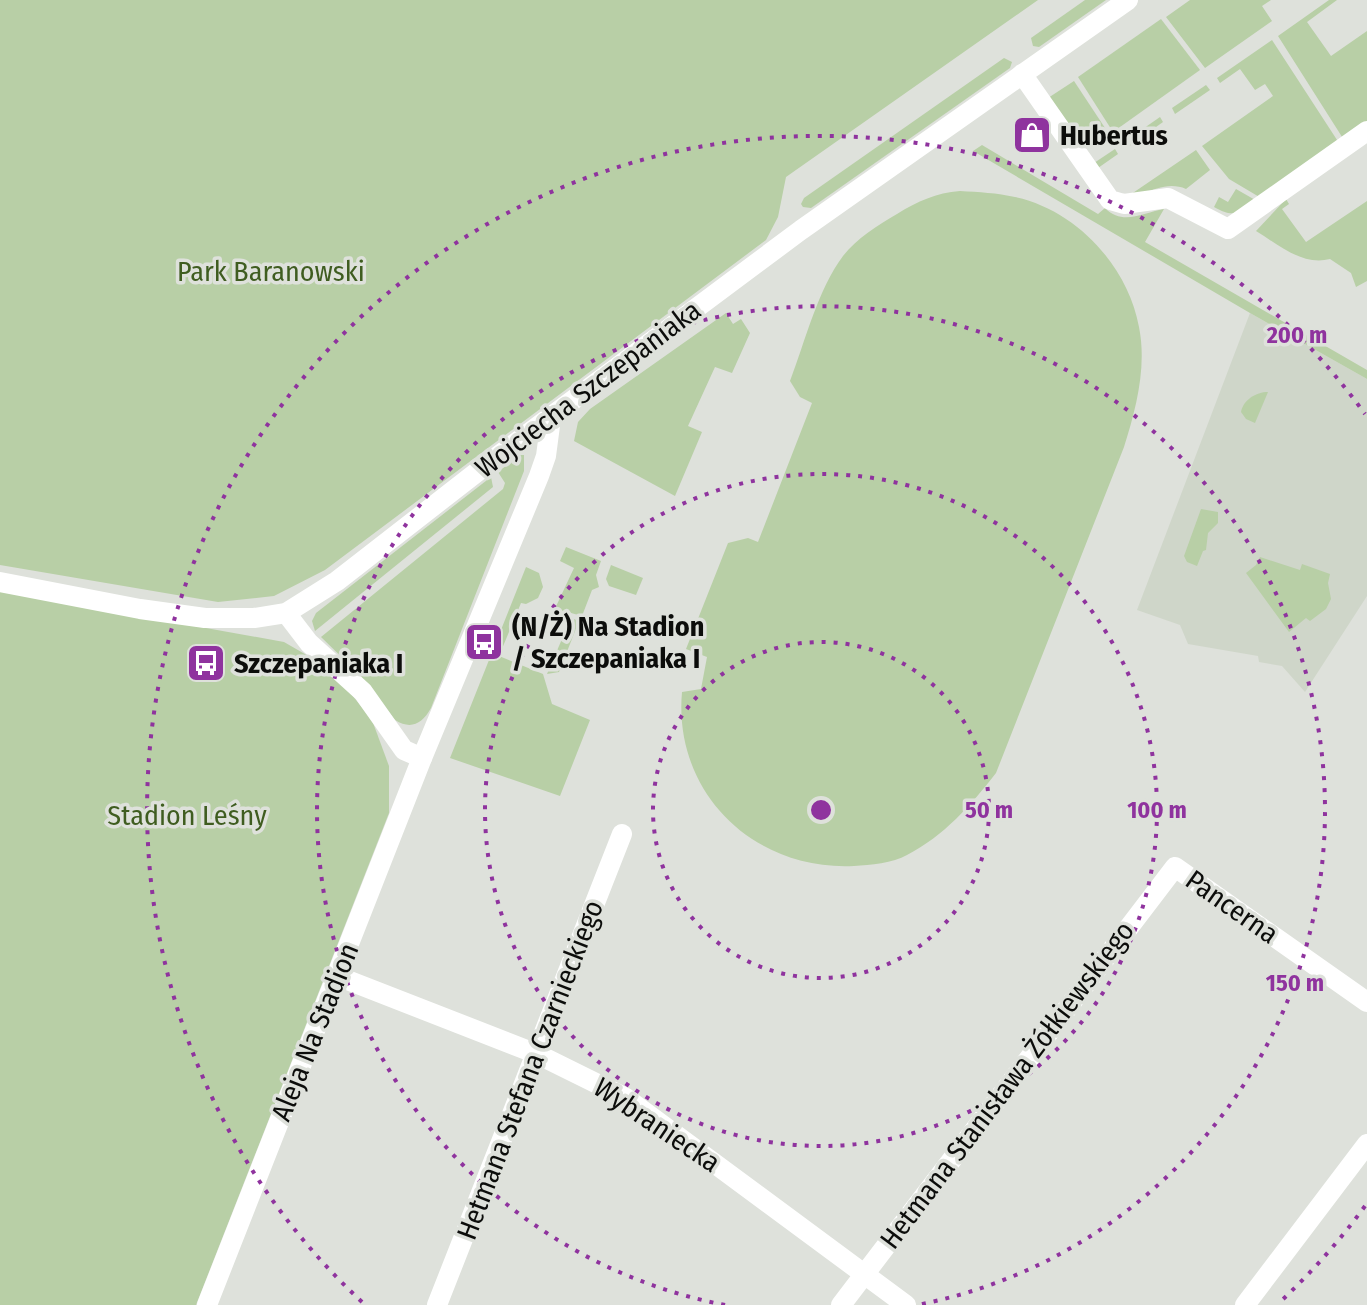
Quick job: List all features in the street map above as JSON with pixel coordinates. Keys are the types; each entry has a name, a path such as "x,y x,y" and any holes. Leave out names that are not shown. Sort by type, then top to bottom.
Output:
{"street":[{"name":"Wojciecha Szczepaniaka","path":"0,582 205,618 254,618 286,613 337,581 801,230 1128,0"},
{"path":"1022,74 1110,200 1124,204 1168,198 1228,229 1367,131"},
{"name":"Aleja Na Stadion","path":"207,1305 422,758 539,476 546,456 551,418"},
{"path":"286,613 309,643 363,692 404,750 422,758"},
{"name":"Hetmana Stefana Czarnieckiego","path":"437,1305 622,834"},
{"name":"Pancerna","path":"1175,867 1367,1002"},
{"name":"Hetmana Stanisława Żółkiewskiego","path":"841,1305 1175,867"},
{"name":"Wybraniecka","path":"337,976 537,1054 626,1098 906,1305"},
{"path":"1245,1305 1367,1144"}],"shaded area":[{"path":"1250,313 1367,379 1367,596 1305,692 1282,666 1259,662 1258,656 1188,644 1180,625 1137,610"}],"green space":[{"name":"Park Baranowski","path":"0,0 1038,0 786,177 778,217 766,240 325,570 274,596 218,602 0,565"},
{"path":"1085,0 1106,0 1039,47 1033,46 1031,38"},
{"path":"1190,0 1271,0 1262,6 1272,21 1205,68 1166,17"},
{"path":"1329,0 1337,0 1307,22 1331,56 1367,31 1367,124 1344,140 1278,36"},
{"path":"1161,19 1200,70 1113,132 1078,77"},
{"path":"1272,40 1339,143 1261,198 1229,179 1202,146 1273,96 1265,84 1255,90 1240,69 1220,83 1217,78"},
{"path":"1004,58 1012,62 1010,68 811,208 803,207 804,198"},
{"path":"1074,81 1109,134 1096,140 1074,135 1048,98"},
{"path":"1206,85 1210,90 1175,114 1172,108"},
{"path":"1160,117 1163,122 1128,147 1124,142"},
{"path":"982,145 1098,214 1105,208 1126,217 1164,209 1145,242 1367,370 1367,379 973,151"},
{"path":"1115,149 1118,154 1098,168 1121,201 1107,190 1091,165"},
{"path":"1196,150 1210,170 1186,189 1166,187 1121,201"},
{"path":"1236,189 1257,201 1232,213 1214,207 1219,197 1228,202"},
{"path":"960,191 1008,196 1059,214 1096,244 1111,262 1124,283 1139,327 1142,357 1136,403 1124,447 996,773 956,819 933,839 907,855 867,865 818,864 784,855 753,840 727,819 706,793 691,762 683,729 682,692 701,689 707,657 686,649 728,543 748,538 758,542 812,403 800,397 790,381 819,300 834,269 868,232 927,198"},
{"path":"1286,199 1289,204 1282,209 1306,242 1367,201 1367,281 1356,287 1351,273 1330,259 1300,257 1256,231"},
{"path":"726,313 733,324 741,319 750,333 732,373 715,367 688,426 702,432 675,496 574,441 578,422 590,409"},
{"path":"1268,392 1255,423 1246,419 1241,412 1247,400"},
{"path":"524,455 524,471 431,708 416,724 401,723 395,720 360,675 321,637 503,489 505,483 498,472"},
{"path":"491,477 493,487 315,631 312,621 316,613"},
{"path":"1201,509 1218,512 1218,523 1208,533 1206,550 1197,566 1187,562 1184,556"},
{"path":"566,547 601,561 596,575 599,587 592,590 582,616 571,613 567,622 552,615 574,568 560,561"},
{"path":"1260,557 1300,570 1302,564 1330,574 1331,599 1326,609 1310,621 1306,618 1289,632 1246,573"},
{"path":"611,565 643,578 636,595 609,586 606,579"},
{"path":"526,567 539,573 543,587 538,598 521,603 499,656 543,674 552,704 590,720 560,796 450,758"},
{"name":"Stadion Leśny","path":"0,591 284,642 310,657 345,686 372,720 389,766 389,813 196,1305 0,1305"},
{"path":"571,618 579,621 559,672 547,674"}],"place":[{"name":"Hubertus","path":"1032,135"},
{"name":"(N/Ż) Na Stadion / Szczepaniaka I","path":"484,642"},
{"name":"Szczepaniaka I","path":"206,663"}]}
